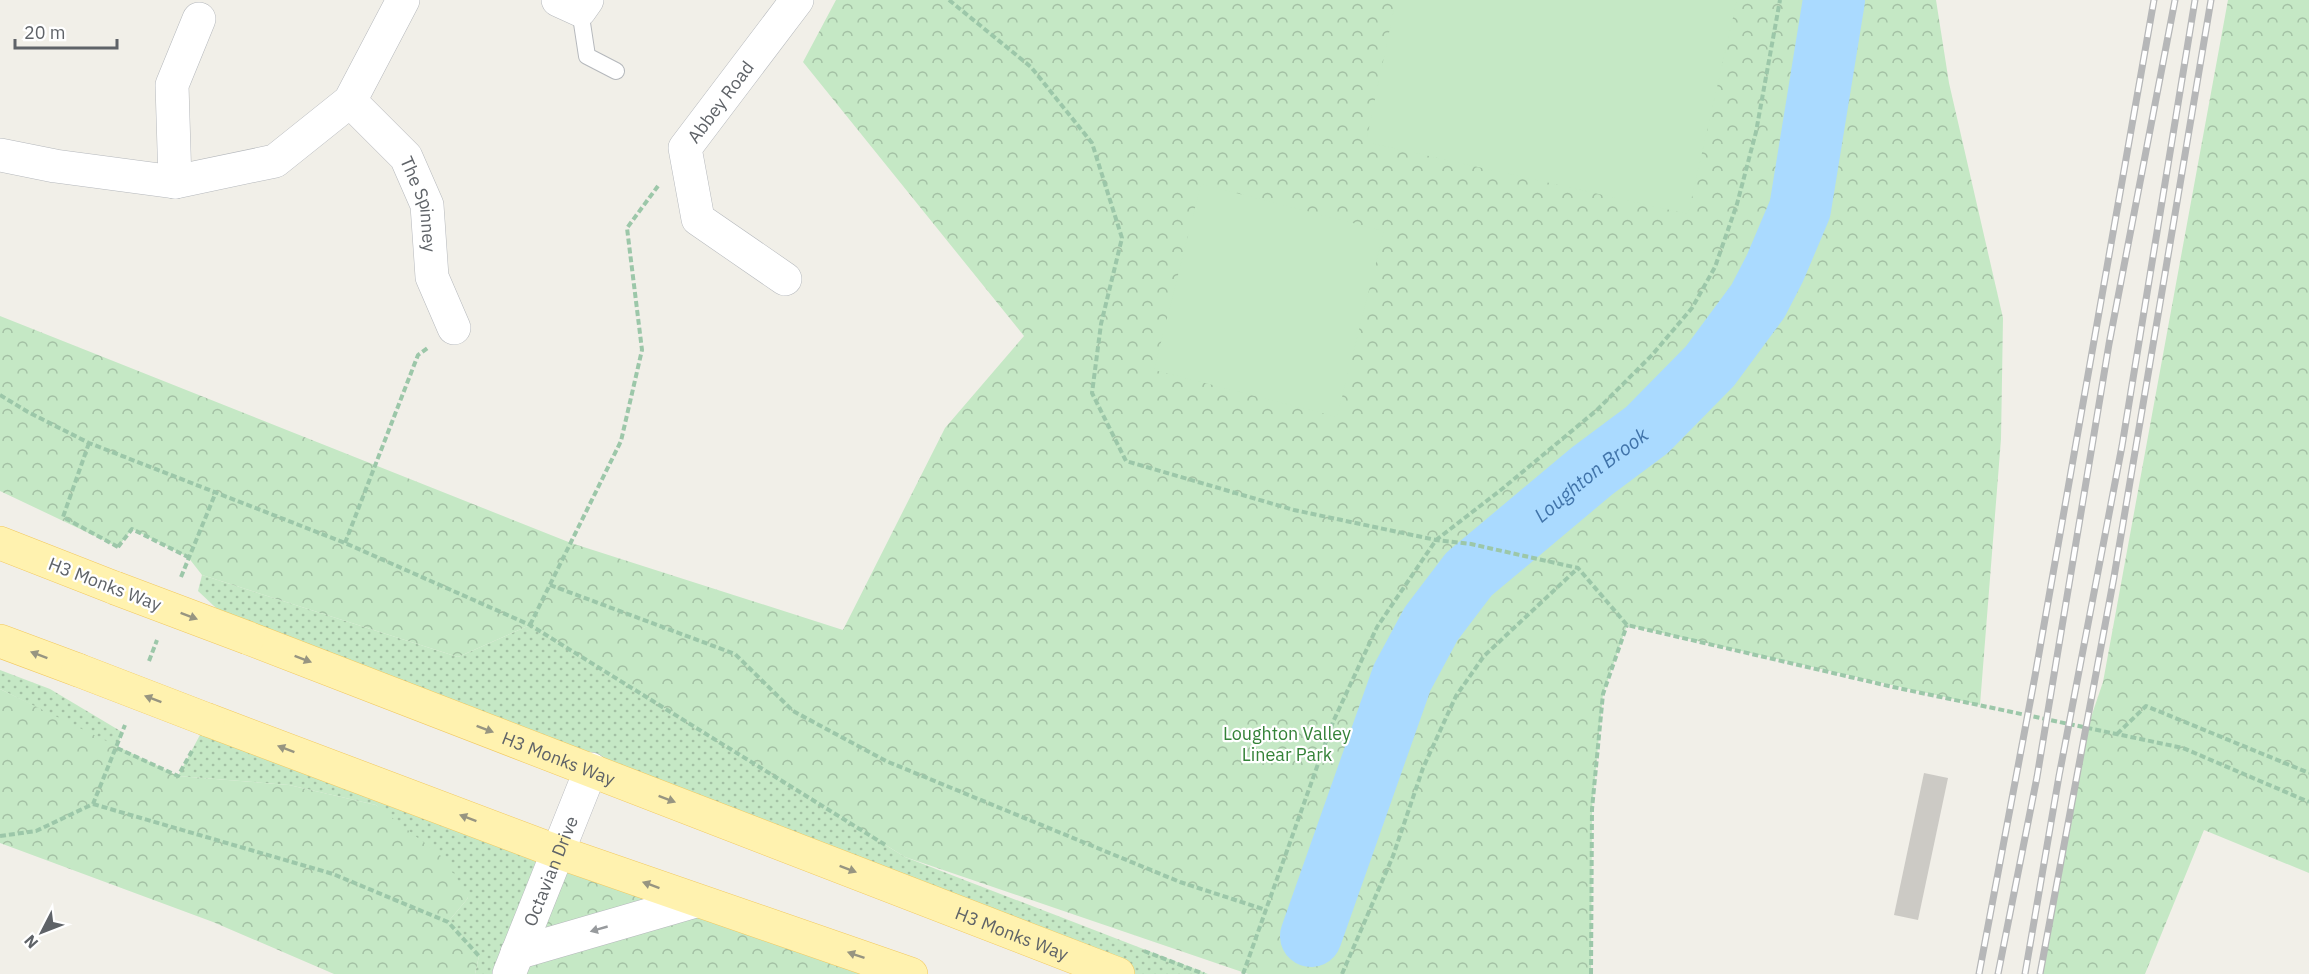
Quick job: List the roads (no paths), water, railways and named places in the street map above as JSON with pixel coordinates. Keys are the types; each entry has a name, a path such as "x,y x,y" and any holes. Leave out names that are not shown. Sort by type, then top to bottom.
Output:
{"main road":[{"name":"H3 Monks Way","path":"0,543 1118,974"},
{"path":"0,641 558,852 911,974"}],"street":[{"path":"0,155 55,166 175,182 275,161 350,101 403,0"},
{"name":"Abbey Road","path":"785,279 698,219 685,148 796,0"},
{"path":"175,182 172,85 199,19"},
{"name":"The Spinney","path":"350,101 406,157 427,205 432,277 454,328"},
{"name":"Octavian Drive","path":"513,963 591,769"},
{"path":"513,963 696,901"}],"lane":[{"path":"575,3 587,56 616,71"}],"waterway":[{"name":"Loughton Brook","path":"1311,936 1402,678 1431,624 1469,574 1592,471 1647,430 1710,366 1758,301 1800,209 1834,0"}],"railway":[{"path":"1979,974 2035,676 2154,0"},
{"path":"1998,974 2037,777 2109,344 2175,0"},
{"path":"2025,974 2059,776 2122,446 2195,0"},
{"path":"2040,974 2114,577 2211,0"}],"park label":[{"name":"Loughton Valley Linear Park","path":"1287,743"}]}
